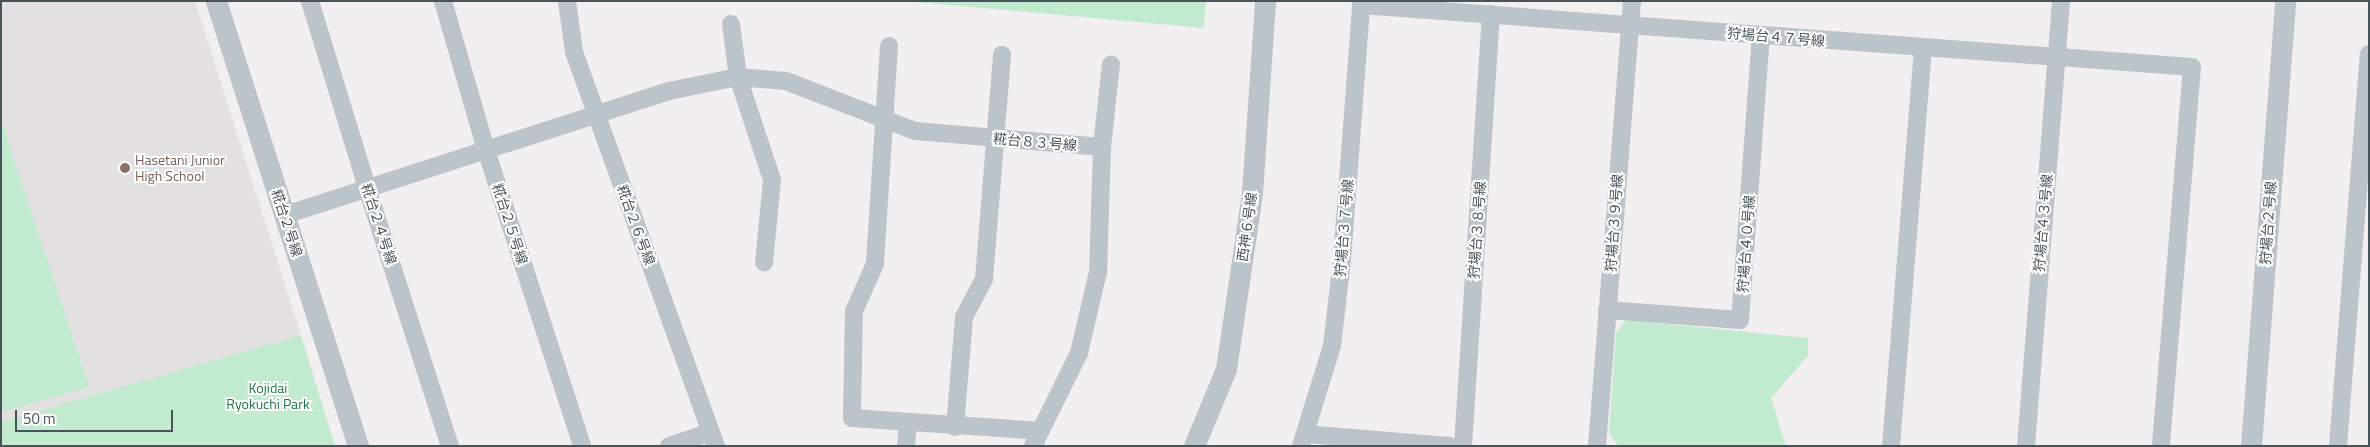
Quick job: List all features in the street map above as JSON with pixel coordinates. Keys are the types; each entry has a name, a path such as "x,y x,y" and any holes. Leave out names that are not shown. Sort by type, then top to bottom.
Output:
{"street":[{"name":"糀台２号線","path":"216,1 358,446"},
{"name":"糀台２４号線","path":"310,1 367,188 450,446"},
{"name":"糀台２５号線","path":"443,1 486,150 582,446"},
{"name":"糀台２６号線","path":"567,1 574,52 714,439"},
{"name":"西神６号線","path":"1194,446 1226,369 1252,193 1265,1"},
{"name":"狩場台３９号線","path":"1597,446 1632,1"},
{"name":"狩場台４３号線","path":"2026,446 2061,1"},
{"name":"狩場台２号線","path":"2251,446 2285,1"},
{"name":"狩場台４７号線","path":"1361,5 2056,59 2192,67 2161,446"},
{"name":"狩場台３７号線","path":"1304,440 1333,336 1342,260 1361,5"},
{"name":"狩場台３８号線","path":"1463,446 1491,14"},
{"path":"731,24 738,77 772,180 764,263"},
{"name":"狩場台４０号線","path":"1607,310 1740,320 1761,36"},
{"path":"890,46 875,264 854,311 852,418 955,426 1037,438 1079,353 1098,272 1102,147 1111,64"},
{"path":"1892,446 1923,49"},
{"path":"2338,446 2369,54"},
{"path":"955,426 964,317 984,279 1002,55"},
{"name":"糀台８３号線","path":"285,215 668,91 738,77 786,81 915,132 1102,147"},
{"path":"906,446 908,422"},
{"path":"669,446 714,439"},
{"path":"1304,440 1450,446"}],"shaded area":[{"name":"Hasetani Junior High School","path":"1,1 195,1 301,335 1,422"}],"green space":[{"path":"904,1 1206,1 1204,28"},
{"path":"1,120 89,387 1,412"},
{"path":"1626,320 1808,338 1808,356 1771,398 1786,446 1618,446 1609,433 1616,333"},
{"name":"Kojidai Ryokuchi Park","path":"301,335 335,446 1,446 1,422"}],"place":[{"name":"Hasetani Junior High School","path":"125,168"}]}
